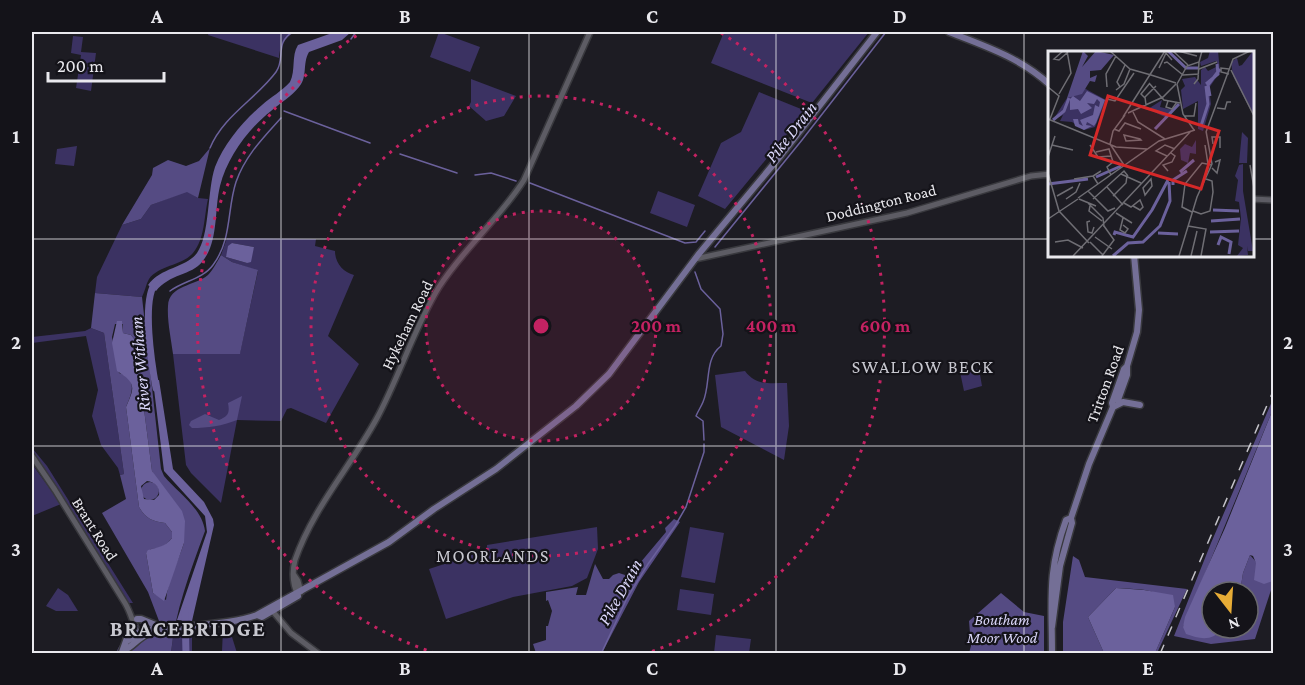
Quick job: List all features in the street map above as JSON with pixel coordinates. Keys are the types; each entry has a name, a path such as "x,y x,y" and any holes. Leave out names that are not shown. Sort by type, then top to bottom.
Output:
{"main road":[{"path":"122,652 127,650 140,633 222,623 257,615 273,608 375,550 443,502 496,469 576,406 609,374 709,241 809,121 877,32"},
{"path":"949,32 1014,58 1048,83"},
{"name":"Tritton Road","path":"1052,627 1059,572 1072,523 1071,518 1089,464 1124,383 1137,332 1139,310 1134,256"},
{"path":"1113,407 1125,402 1140,405"},
{"name":"Tritton Road","path":"1052,654 1051,583 1055,555 1066,520 1071,518"},
{"path":"1055,555 1060,550 1063,541 1069,536"},
{"path":"296,578 306,586"},
{"path":"299,593 306,586 316,583"},
{"path":"135,618 159,627 171,628"},
{"path":"122,652 127,638 159,627"}],"street":[{"name":"Hykeham Road","path":"299,593 294,563 306,533 373,425 439,287 523,183 590,32"},
{"name":"Doddington Road","path":"695,259 907,213 1031,176 1048,174"},
{"path":"1254,199 1274,200"},
{"path":"709,241 709,250 717,254"},
{"name":"Brant Road","path":"32,456 135,618"},
{"path":"273,608 285,626 319,654"},
{"path":"135,618 132,622 140,633"}],"shaded area":[{"path":"209,32 293,32 283,43 279,58 208,35"},
{"path":"335,32 351,32 342,40 309,52 302,83 254,126 233,155 223,175 218,195 214,235 202,262 192,270 167,281 156,291 148,285 153,279 187,262 197,253 201,245 212,177 229,141 255,111 290,82 298,45"},
{"path":"439,32 480,47 470,72 430,57"},
{"path":"724,32 869,32 812,103 711,63"},
{"path":"73,36 83,37 81,52 96,53 91,91 76,88 81,55 71,53"},
{"path":"471,79 516,96 504,116 486,121 469,106"},
{"path":"759,92 806,111 725,209 698,196 721,143 741,132"},
{"path":"77,146 74,166 55,164 57,149"},
{"path":"187,191 198,198 208,199 202,234 193,253 183,261 153,274 142,297 95,293 97,277 122,225 141,219 151,205"},
{"path":"658,191 695,205 687,227 650,213"},
{"path":"227,238 316,239 315,246 335,251 340,266 346,272 354,275 328,336 359,364 326,423 291,408 287,409 281,421 237,420 221,503 186,465 173,354 240,353 258,271 232,262 221,255","holes":["232,243 254,247 247,263 226,257"]},
{"path":"232,243 254,247 251,262 226,257 228,246"},
{"path":"117,321 122,321 123,333 131,335 135,340 152,471 182,511 185,521 184,543 164,601 153,593 146,553 148,550 167,543 172,538 172,532 165,523 147,517 139,507 126,407 132,386 128,379 117,371 112,343","holes":["147,481 155,484 159,490 159,495 154,500 144,499 141,486"]},
{"path":"91,328 104,333 124,474 120,475 118,468 101,445 92,416 98,390 86,336 32,343 32,337 85,331"},
{"path":"979,369 982,386 964,391 960,372"},
{"path":"745,371 759,381 787,383 789,426 784,460 721,427 715,375"},
{"path":"159,380 173,469 204,502 214,525 192,621 177,620 207,532 205,516 164,471 153,381"},
{"path":"1273,409 1273,581 1264,584 1260,580 1254,580 1256,563 1250,555 1242,580 1202,580"},
{"path":"32,448 47,466 133,603 125,603 32,456"},
{"path":"32,464 61,504 32,516"},
{"path":"597,527 598,549 587,578 572,586 513,597 446,619 429,569 487,550 487,545"},
{"path":"690,527 724,533 715,583 681,577"},
{"path":"1200,584 1200,637 1186,634 1183,627"},
{"path":"58,588 68,595 78,611 56,611 46,606"},
{"path":"1116,588 1173,595 1175,607 1155,653 1104,653 1088,617"},
{"path":"680,589 714,594 711,615 677,610"},
{"path":"174,627 192,632 192,653 171,654"},
{"path":"223,629 232,637 237,653 207,653 222,651"},
{"path":"716,635 751,639 749,653 714,653"}],"green space":[{"path":"210,148 198,198 187,192 151,205 141,219 122,225 152,175 153,168 168,160 186,166 199,161"},
{"path":"221,255 232,262 258,270 240,354 173,354 168,318 169,299 178,290 208,275"},
{"path":"95,293 142,297 161,469 164,476 199,515 205,531 180,607 171,653 116,653 126,638 153,627 159,621 148,592 102,513 126,499 120,475 124,474 104,333 91,328","holes":["115,324 123,324 123,333 131,335 135,340 152,471 184,543 171,578 166,600 153,593 146,553 165,545 172,538 172,532 165,523 147,517 139,507 126,407 132,387 129,379 119,373 112,337"]},
{"path":"242,396 237,420 209,427 192,428 189,425 191,421 205,414 219,420 222,419 228,412 228,403"},
{"path":"1273,399 1273,409 1202,580 1200,580 1200,586 1183,627 1200,629 1200,640 1246,640 1211,644 1174,636"},
{"path":"146,482 154,482 159,487 157,498 146,500 141,495 141,487"},
{"path":"674,519 680,522 639,582 602,653 536,653 533,644 546,640 546,626 548,626 552,611 548,600 546,601 546,592 578,587 576,595 586,595 595,564 603,579 609,579 619,573 625,575 640,563"},
{"path":"1250,555 1273,581 1260,624 1260,580 1242,580"},
{"path":"1073,556 1079,560 1085,577 1187,589 1157,653 1155,653 1175,607 1154,593 1116,588 1088,617 1104,653 1063,654 1063,622"},
{"name":"Boutham Moor Wood","path":"1001,593 1024,612 1044,616 1044,653 969,653 971,646 969,621"}],"waterway":[{"path":"210,148 223,126 276,72 284,41 293,32"},
{"path":"351,39 356,32"},
{"name":"Pike Drain","path":"715,247 886,32"},
{"path":"284,111 370,143"},
{"path":"170,291 204,274 213,265 223,245 233,192 244,164 281,118"},
{"path":"400,154 457,173"},
{"path":"475,175 491,173 516,181"},
{"path":"530,183 685,243 696,242 705,231"},
{"name":"Pike Drain","path":"695,272 701,289 720,309 723,334 721,346 712,358 705,395 696,416 703,421 704,440"},
{"name":"River Witham","path":"156,282 149,303 148,317 156,388"},
{"name":"Pike Drain","path":"601,654 627,598 686,507 704,452 704,444"},
{"name":"River Witham","path":"185,611 186,654"}],"railway":[{"path":"1160,654 1274,389"}],"district":[{"name":"SWALLOW BECK","path":"923,367"},
{"name":"MOORLANDS","path":"493,556"},
{"name":"BRACEBRIDGE","path":"188,628"}]}
